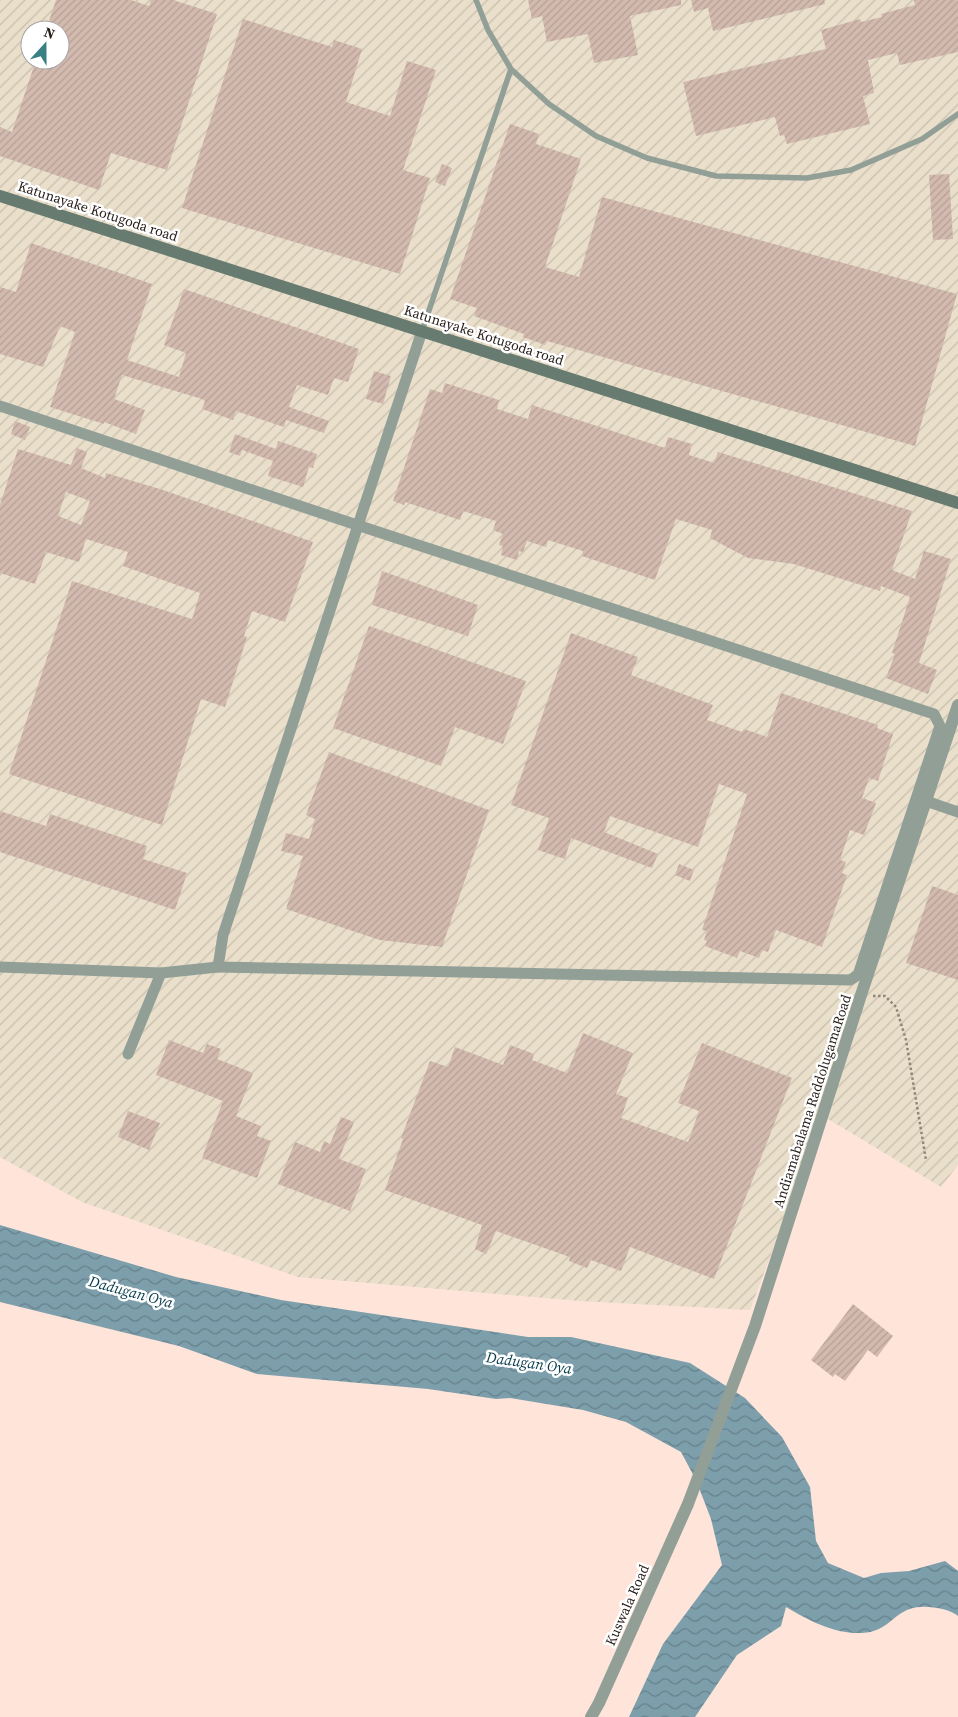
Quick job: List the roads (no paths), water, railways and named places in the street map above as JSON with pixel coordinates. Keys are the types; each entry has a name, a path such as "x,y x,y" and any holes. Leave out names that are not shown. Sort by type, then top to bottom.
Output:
{"main road":[{"name":"Katunayake Kotugoda road","path":"0,196 958,503"}],"street":[{"path":"218,967 223,935 422,331"},
{"path":"0,406 934,714 940,726 858,975 850,980 218,967 161,973 0,967"},
{"name":"Andiamabalama RaddolugamaRoad","path":"688,1504 756,1326 861,995 958,705"},
{"path":"926,801 958,812"},
{"path":"128,1054 161,973"},
{"name":"Kuswala Road","path":"590,1717 607,1686 688,1504"}],"lane":[{"path":"476,0 488,30 511,70 549,104 596,136 647,158 716,176 807,178 851,170 922,139 958,114"},
{"path":"422,331 511,70"}],"water":[{"name":"Dadugan Oya","path":"0,1225 176,1277 281,1300 528,1337 571,1337 690,1363 745,1398 782,1437 810,1487 816,1541 828,1563 864,1578 881,1573 909,1571 945,1561 958,1571 958,1616 942,1609 921,1607 904,1611 878,1630 852,1633 823,1626 786,1607 781,1626 737,1655 695,1717 629,1717 663,1644 722,1565 711,1519 696,1480 681,1452 626,1422 583,1410 510,1398 496,1399 428,1389 257,1374 179,1346 0,1302"}]}
